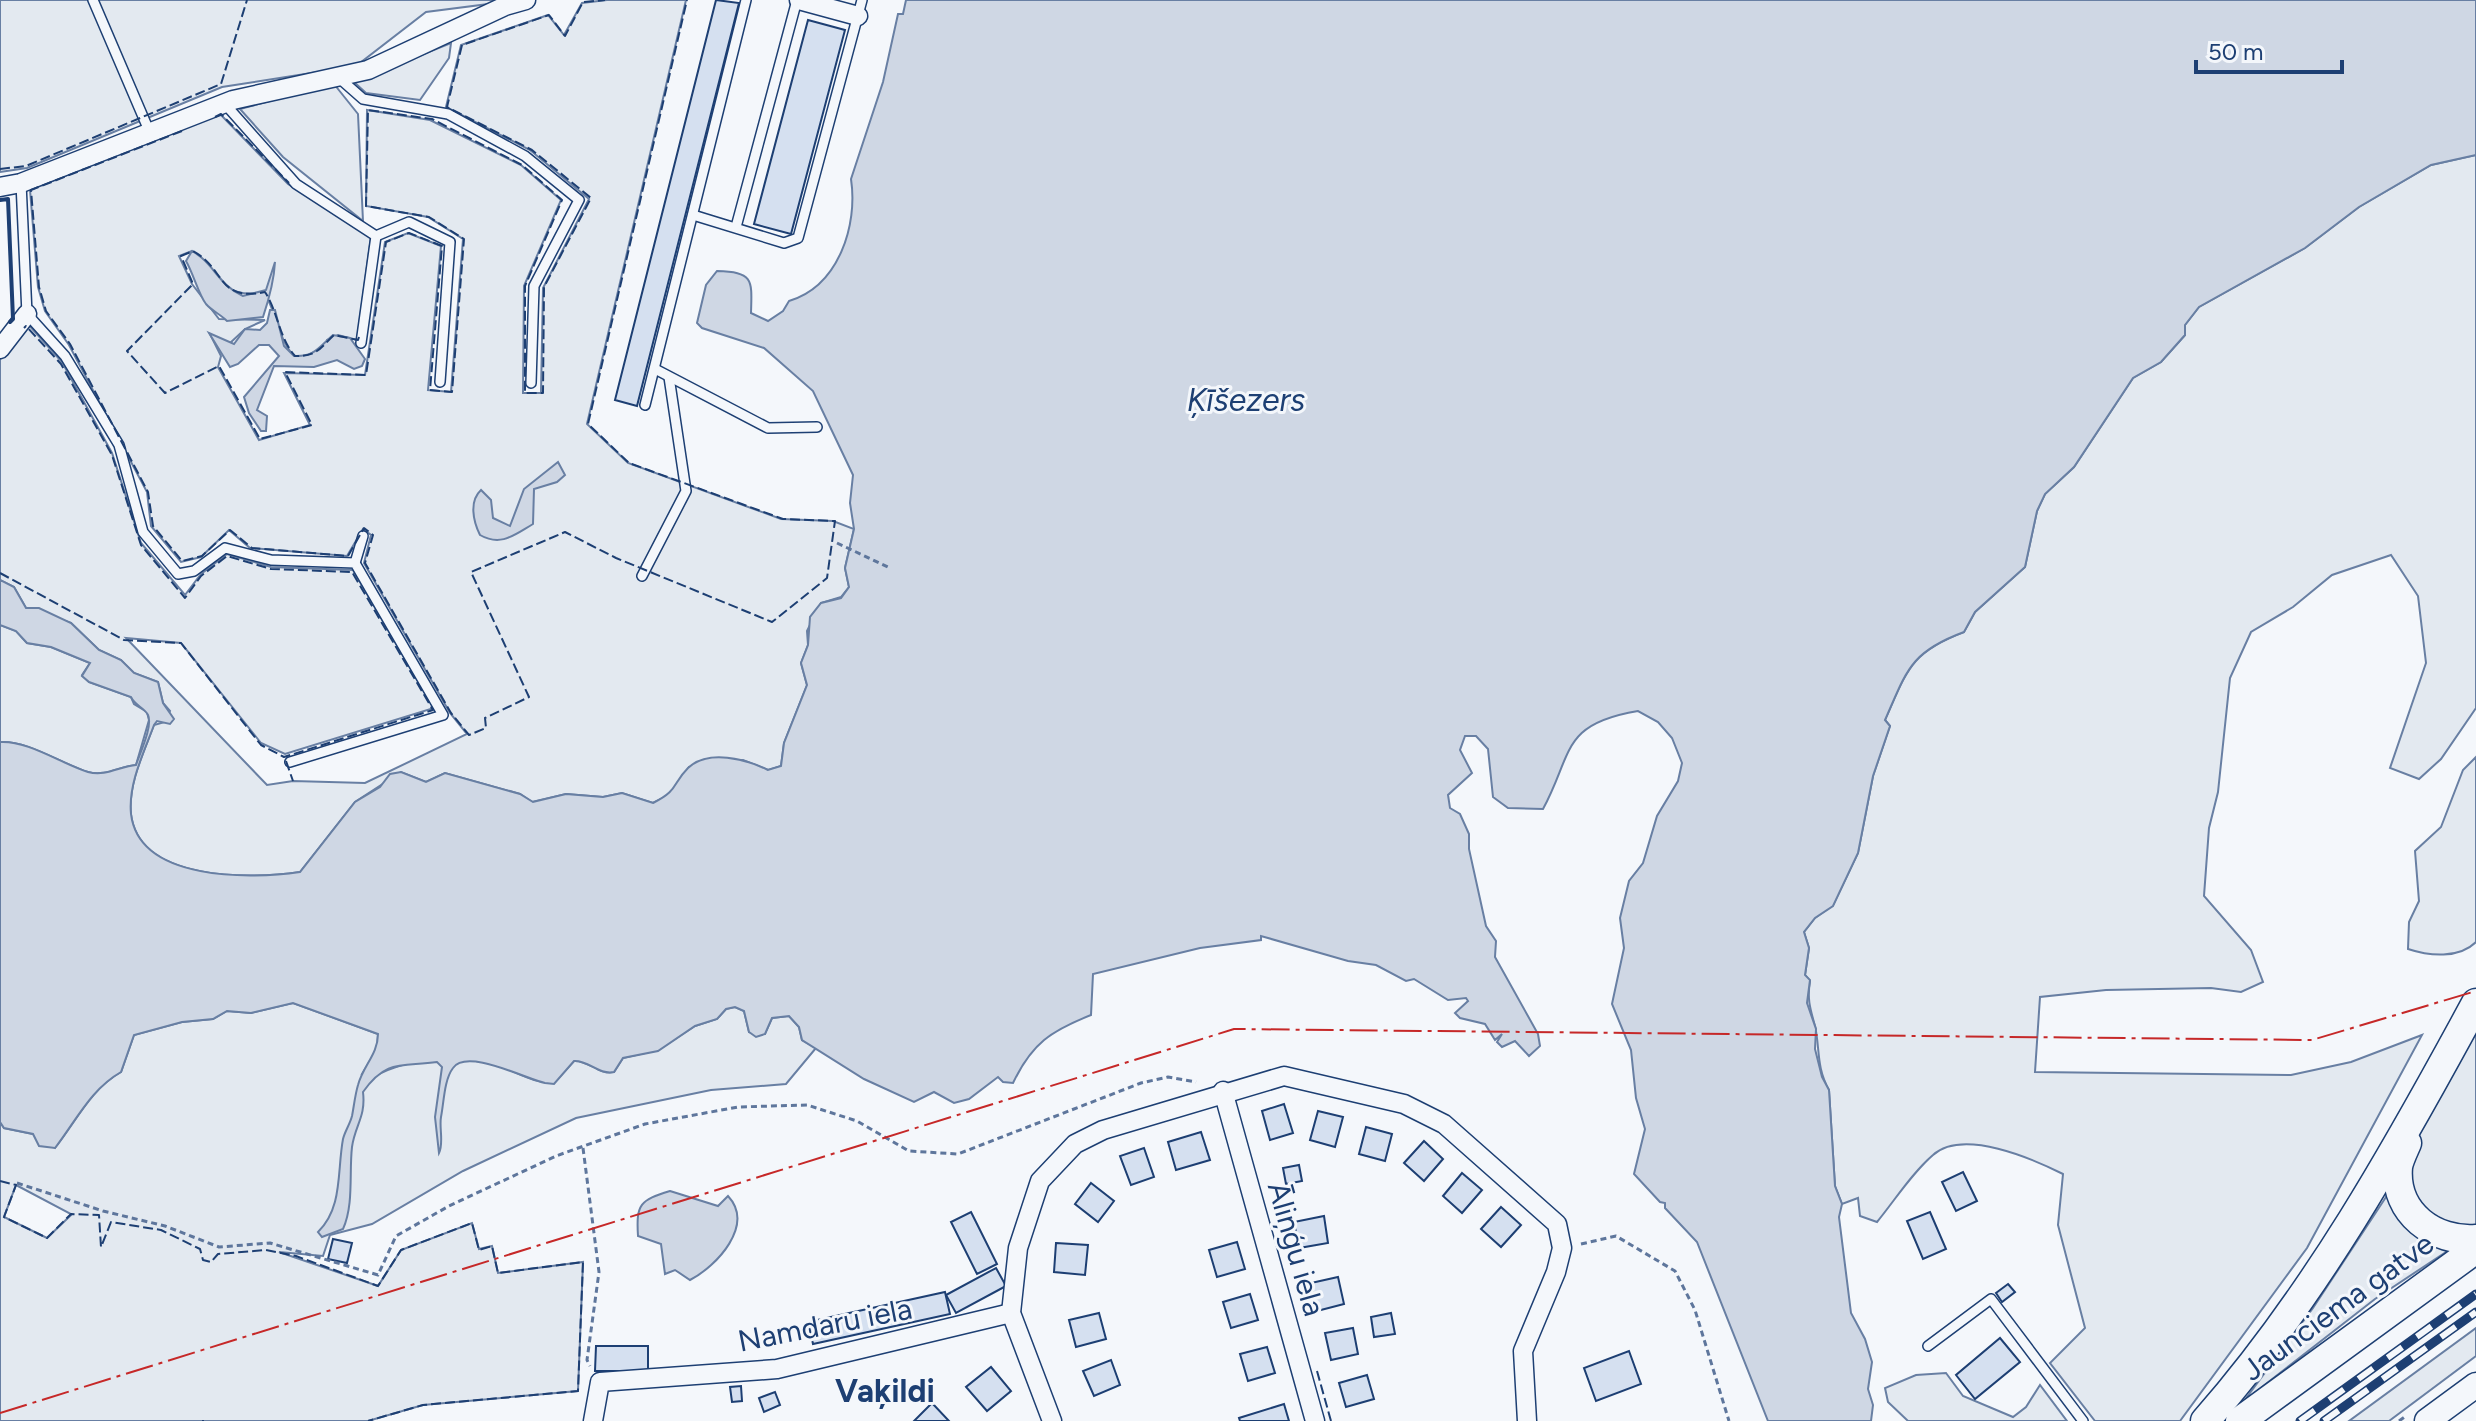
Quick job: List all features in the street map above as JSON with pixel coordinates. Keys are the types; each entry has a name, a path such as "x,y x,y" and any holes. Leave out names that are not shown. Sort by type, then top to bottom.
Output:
{"main road":[{"path":"2205,1421 2258,1361 2319,1273 2417,1112 2476,1003"},
{"path":"2417,1112 2398,1168 2407,1208 2419,1223 2437,1234 2454,1241 2476,1239"},
{"name":"Jaunciema gatve","path":"2240,1421 2476,1249"},
{"path":"2427,1421 2476,1385"}],"street":[{"path":"0,187 21,183 225,104 368,70 507,3 526,0"},
{"path":"798,0 860,8"},
{"path":"0,349 27,314"},
{"path":"1052,1421 1011,1313 1018,1248 1030,1204 1050,1167 1075,1144 1103,1130 1217,1093 1284,1076 1404,1104 1444,1124 1557,1224 1562,1248 1556,1272 1523,1351 1527,1421"},
{"name":"Āliņģu iela","path":"1217,1093 1315,1421"},
{"name":"Namdaru iela","path":"600,1382 777,1369 1011,1313"},
{"path":"593,1421 600,1382"}],"lane":[{"path":"93,0 150,133"},
{"path":"645,405 746,0"},
{"path":"736,227 798,0"},
{"path":"693,215 784,243 798,238 860,8"},
{"path":"338,77 363,99 448,114 525,156 579,200 534,286 531,383"},
{"path":"225,104 296,184 376,236"},
{"path":"21,183 27,314 65,356 119,445 143,532 178,574 194,571 225,548 271,560 355,563"},
{"path":"376,236 409,222 450,242 440,382"},
{"path":"361,343 376,236"},
{"path":"655,369 768,428 817,427"},
{"path":"642,576 686,491 669,377"},
{"path":"290,762 443,715 355,563 363,536"},
{"path":"1928,1346 1991,1299 2083,1421"}],"path":[{"path":"837,543 888,567"},
{"path":"17,1183 103,1211 165,1226 219,1247 270,1243 378,1275 396,1236 449,1206 583,1146 645,1124 723,1109 807,1105 857,1121 909,1151 958,1154 1141,1083 1168,1077 1192,1080 1217,1093"},
{"path":"583,1146 599,1272 587,1360 600,1382"},
{"path":"1562,1248 1616,1236 1675,1271 1695,1310 1729,1421"}],"shaded area":[{"path":"0,0 498,0 496,3 426,12 356,66 222,87 27,168 0,172"},
{"path":"686,0 587,424 628,463 781,519 833,521 854,529 845,568 849,587 841,597 821,603 807,631 808,645 801,663 807,685 784,743 781,766 768,770 743,760 689,767 673,793 653,803 622,793 603,797 566,794 532,802 520,794 445,773 426,782 401,772 355,802 300,872 228,875 175,864 154,853 139,836 131,814 134,780 154,725 165,722 170,711 163,703 158,682 134,673 121,660 99,650 71,623 26,608 14,587 0,580 0,359 27,323 62,362 112,453 141,543 185,595 201,574 227,554 271,567 353,570 434,708 285,754 261,743 181,643 126,638 267,785 293,781 365,783 467,734 450,713 364,563 371,535 363,529 347,556 250,548 229,530 201,557 181,562 151,526 147,492 69,345 45,311 38,287 30,190 220,114 288,184 371,237 357,340 338,335 327,340 325,347 304,357 294,356 289,349 264,292 240,293 215,278 192,251 179,256 192,284 219,319 265,320 245,329 229,344 210,334 221,356 218,367 259,440 310,425 284,373 365,375 385,242 408,233 441,246 428,390 451,392 463,239 428,217 366,206 367,110 430,120 521,165 561,200 524,286 523,393 541,393 543,288 589,199 530,150 446,107 461,45 548,15 564,35 582,3"},
{"path":"451,43 449,58 420,100 366,93 354,82"},
{"path":"334,84 358,114 363,221 283,157 240,109"},
{"path":"2476,155 2476,708 2441,759 2419,779 2390,768 2426,663 2418,596 2391,555 2332,575 2293,607 2251,632 2230,678 2218,792 2209,828 2204,896 2251,950 2263,982 2241,992 2211,988 2106,990 2040,997 2035,1072 2291,1075 2351,1062 2422,1035 2307,1248 2180,1421 2095,1421 2050,1363 2085,1328 2058,1225 2063,1174 2017,1154 1962,1144 1946,1147 1925,1162 1877,1222 1860,1216 1858,1198 1842,1204 1835,1186 1829,1090 1820,1065 1810,1004 1810,981 1805,975 1809,948 1804,932 1815,918 1833,905 1858,853 1873,776 1890,726 1885,720 1905,676 1932,647 1964,632 1975,612 2025,567 2037,511 2045,494 2074,467 2133,378 2161,362 2185,335 2185,325 2199,307 2305,248 2359,207 2431,165"},
{"path":"0,625 16,631 27,643 51,647 90,663 82,675 89,682 131,697 134,704 147,712 149,720 136,765 106,772 88,772 21,745 0,742"},
{"path":"2476,757 2476,942 2453,954 2408,949 2409,922 2419,901 2415,851 2441,827 2463,770"},
{"path":"293,1003 378,1034 377,1049 362,1074 374,1077 404,1065 439,1060 492,1064 547,1083 554,1083 574,1061 614,1072 623,1058 658,1050 695,1026 717,1019 726,1009 735,1007 744,1011 749,1032 765,1034 772,1018 789,1016 799,1027 802,1040 816,1048 786,1084 711,1090 576,1118 463,1171 372,1224 330,1235 323,1256 279,1252 378,1286 401,1250 472,1223 479,1249 492,1246 498,1273 583,1262 578,1391 423,1405 368,1421 0,1421 0,1122 4,1128 33,1134 55,1148 93,1096 121,1072 134,1035 182,1022 213,1019 227,1011 251,1013","holes":["16,1185 71,1214 47,1238 4,1217"]},
{"path":"2476,1030 2476,1227 2462,1227 2442,1222 2425,1209 2413,1188 2408,1164 2427,1115"},
{"path":"2388,1194 2449,1250 2375,1299 2244,1401 2313,1308"},
{"path":"2476,1328 2476,1356 2389,1421 2349,1421"},
{"path":"1946,1373 1963,1396 2013,1417 2026,1407 2040,1385 2067,1421 1908,1421 1888,1402 1885,1388 1916,1375"}],"water":[{"name":"Ķīšezers","path":"906,0 2476,0 2476,155 2431,165 2359,207 2305,248 2199,307 2185,325 2185,335 2161,362 2133,378 2074,467 2045,494 2037,511 2025,567 1975,612 1964,632 1921,655 1905,675 1885,720 1890,726 1873,776 1858,853 1833,906 1815,918 1804,932 1809,948 1805,975 1810,980 1807,1003 1816,1029 1815,1049 1822,1077 1829,1090 1835,1186 1842,1204 1839,1217 1851,1313 1865,1339 1872,1362 1868,1389 1873,1405 1871,1421 1768,1421 1697,1242 1665,1208 1665,1203 1660,1202 1634,1174 1645,1129 1636,1098 1631,1050 1612,1004 1624,948 1620,918 1629,881 1643,863 1657,816 1678,781 1682,763 1672,738 1658,722 1638,711 1594,724 1582,733 1572,744 1543,809 1508,808 1493,797 1488,749 1476,736 1465,736 1460,750 1472,773 1448,795 1450,808 1460,814 1469,834 1469,849 1486,926 1496,941 1495,957 1538,1034 1540,1046 1529,1056 1515,1041 1502,1047 1497,1042 1502,1034 1495,1040 1485,1024 1460,1018 1455,1013 1468,1001 1466,998 1448,1000 1414,979 1406,981 1376,965 1348,961 1261,936 1261,940 1200,948 1093,974 1091,1015 1044,1040 1035,1048 1013,1083 1003,1082 998,1077 969,1099 954,1103 934,1092 914,1102 864,1079 802,1040 799,1027 789,1016 772,1018 765,1034 756,1037 749,1032 744,1011 735,1007 726,1009 717,1019 695,1026 658,1051 623,1058 614,1072 574,1061 554,1084 497,1066 471,1061 460,1063 453,1068 446,1085 439,1153 435,1117 442,1067 437,1062 396,1066 380,1074 363,1092 362,1115 353,1139 346,1220 343,1229 322,1237 318,1232 332,1212 338,1188 343,1139 352,1116 358,1085 376,1048 378,1034 293,1003 251,1013 227,1011 213,1019 182,1022 134,1035 121,1072 93,1096 55,1148 39,1146 33,1134 4,1128 0,1122 0,742 21,745 88,772 101,773 136,765 149,720 146,712 131,697 89,682 82,676 90,663 51,647 27,643 16,631 0,625 0,580 14,587 26,608 39,608 71,623 99,650 121,660 134,673 158,682 163,703 174,719 170,724 157,721 154,725 134,780 131,814 139,836 154,853 175,864 200,871 228,875 300,872 355,802 380,787 390,774 401,772 426,782 445,773 520,794 533,802 566,794 603,797 622,793 653,803 671,790 688,768 706,759 727,758 768,770 781,766 784,743 807,685 801,663 808,645 810,617 821,603 841,598 849,587 845,568 854,529 850,503 853,475 813,391 764,348 702,328 697,323 706,285 717,271 744,276 750,285 751,313 768,321 783,311 789,301 821,282 832,268 848,234 851,179 883,82 898,14 903,14"},
{"path":"192,251 227,286 243,296 266,290 275,262 263,317 227,321 208,306 186,261"},
{"path":"270,310 275,310 284,346 294,356 312,353 333,335 350,338 365,359 362,366 354,369 337,360 314,367 274,366 257,410 267,416 266,431 261,431 249,413 244,397 279,356 269,345 259,345 238,364 230,367 209,333 234,344 245,329 260,330 267,323"},
{"path":"558,462 565,475 557,482 534,489 533,524 501,540 480,535 473,511 481,490 491,500 493,518 510,526 524,489"},
{"path":"670,1191 718,1206 728,1196 735,1207 735,1232 729,1244 711,1265 690,1280 675,1270 665,1274 661,1244 638,1236 638,1217 642,1205 652,1197"}],"building":[{"path":"716,0 739,3 637,406 615,400"},
{"path":"808,20 845,30 791,234 754,224"},
{"path":"1284,1104 1293,1133 1270,1140 1262,1111"},
{"path":"1318,1111 1343,1117 1335,1147 1310,1140"},
{"path":"1366,1127 1392,1134 1385,1161 1359,1154"},
{"path":"1201,1132 1210,1160 1176,1170 1168,1142"},
{"path":"1424,1141 1443,1159 1424,1181 1404,1163"},
{"path":"1144,1148 1154,1177 1131,1185 1120,1156"},
{"path":"1299,1165 1302,1181 1286,1184 1283,1168"},
{"path":"1963,1172 1977,1201 1956,1211 1942,1182"},
{"path":"1462,1173 1482,1190 1462,1213 1443,1196"},
{"path":"1091,1183 1114,1201 1098,1222 1075,1204"},
{"path":"1501,1207 1521,1225 1501,1247 1481,1229"},
{"path":"971,1212 997,1264 977,1274 951,1222"},
{"path":"1930,1212 1946,1249 1923,1259 1907,1221"},
{"path":"1324,1216 1328,1243 1299,1248 1294,1222"},
{"path":"333,1239 352,1243 347,1263 328,1259"},
{"path":"1237,1242 1245,1269 1217,1277 1209,1250"},
{"path":"1056,1243 1088,1245 1085,1275 1054,1272"},
{"path":"996,1268 1006,1286 956,1313 946,1295"},
{"path":"1338,1277 1344,1304 1317,1311 1311,1283"},
{"path":"2008,1284 2015,1292 2002,1302 1996,1293"},
{"path":"945,1292 950,1314 813,1344 808,1322"},
{"path":"1250,1294 1258,1320 1231,1328 1223,1302"},
{"path":"1099,1313 1106,1339 1076,1347 1069,1320"},
{"path":"1391,1313 1395,1334 1374,1337 1371,1317"},
{"path":"1353,1328 1358,1354 1331,1360 1325,1333"},
{"path":"2000,1338 2020,1362 1975,1399 1956,1375"},
{"path":"596,1346 648,1346 648,1371 595,1371"},
{"path":"1267,1347 1275,1373 1248,1381 1240,1354"},
{"path":"1629,1351 1641,1384 1596,1401 1584,1368"},
{"path":"1111,1360 1120,1385 1094,1396 1083,1371"},
{"path":"991,1367 1011,1391 987,1411 966,1387"},
{"path":"1367,1375 1374,1399 1346,1407 1339,1383"},
{"path":"741,1386 742,1401 732,1402 730,1387"},
{"path":"775,1392 780,1405 764,1412 759,1398"},
{"path":"932,1403 949,1421 914,1421"},
{"path":"1284,1404 1289,1421 1240,1421 1239,1418"}],"railway":[{"path":"2300,1421 2476,1294"},
{"path":"2324,1421 2476,1312"}],"fence":[{"path":"0,169 26,166 221,84 247,0"},
{"path":"359,337 358,340 334,335 314,353 295,356 285,341 265,292 249,294 230,288 204,258 193,251 181,256 193,284 127,351 165,393 219,366 260,439 312,425 285,372 366,375 386,242 409,233 442,246 430,390 452,392 464,239 429,217 366,206 368,110 432,119 522,165 562,200 525,286 525,393 543,393 544,287 591,198 532,150 447,107 462,45 549,15 565,36 583,2 605,0"},
{"path":"182,131 31,190 39,287 46,311 70,344 148,492 153,526 182,561 202,556 230,530 252,548 348,556 364,528 373,535 365,563 451,713 469,735 486,728 485,718 529,697 471,572 565,532 616,558 772,622 827,578 835,521 783,519 629,463 588,424 687,0"},
{"path":"215,117 221,114 289,183"},
{"path":"0,573 124,640 181,643 261,745 284,757 433,710 352,572 271,569 227,556 201,576 185,598 141,545 112,455 61,364 26,326 24,328"},
{"path":"286,761 293,781"},
{"path":"0,1181 16,1185 4,1217 47,1238 71,1214 99,1215 101,1247 111,1222 161,1230 200,1249 203,1260 211,1262 218,1254 266,1250 296,1256 378,1286 401,1250 472,1223 479,1250 492,1246 498,1273 583,1262 578,1391 423,1405 368,1421"},
{"path":"1317,1371 1331,1421"}],"wall":[{"path":"0,200 8,199 13,319 10,322"}],"power":[{"path":"0,1413 1234,1029 2312,1040 2476,991"}],"district":[{"name":"Vaķildi","path":"885,1391"}]}
